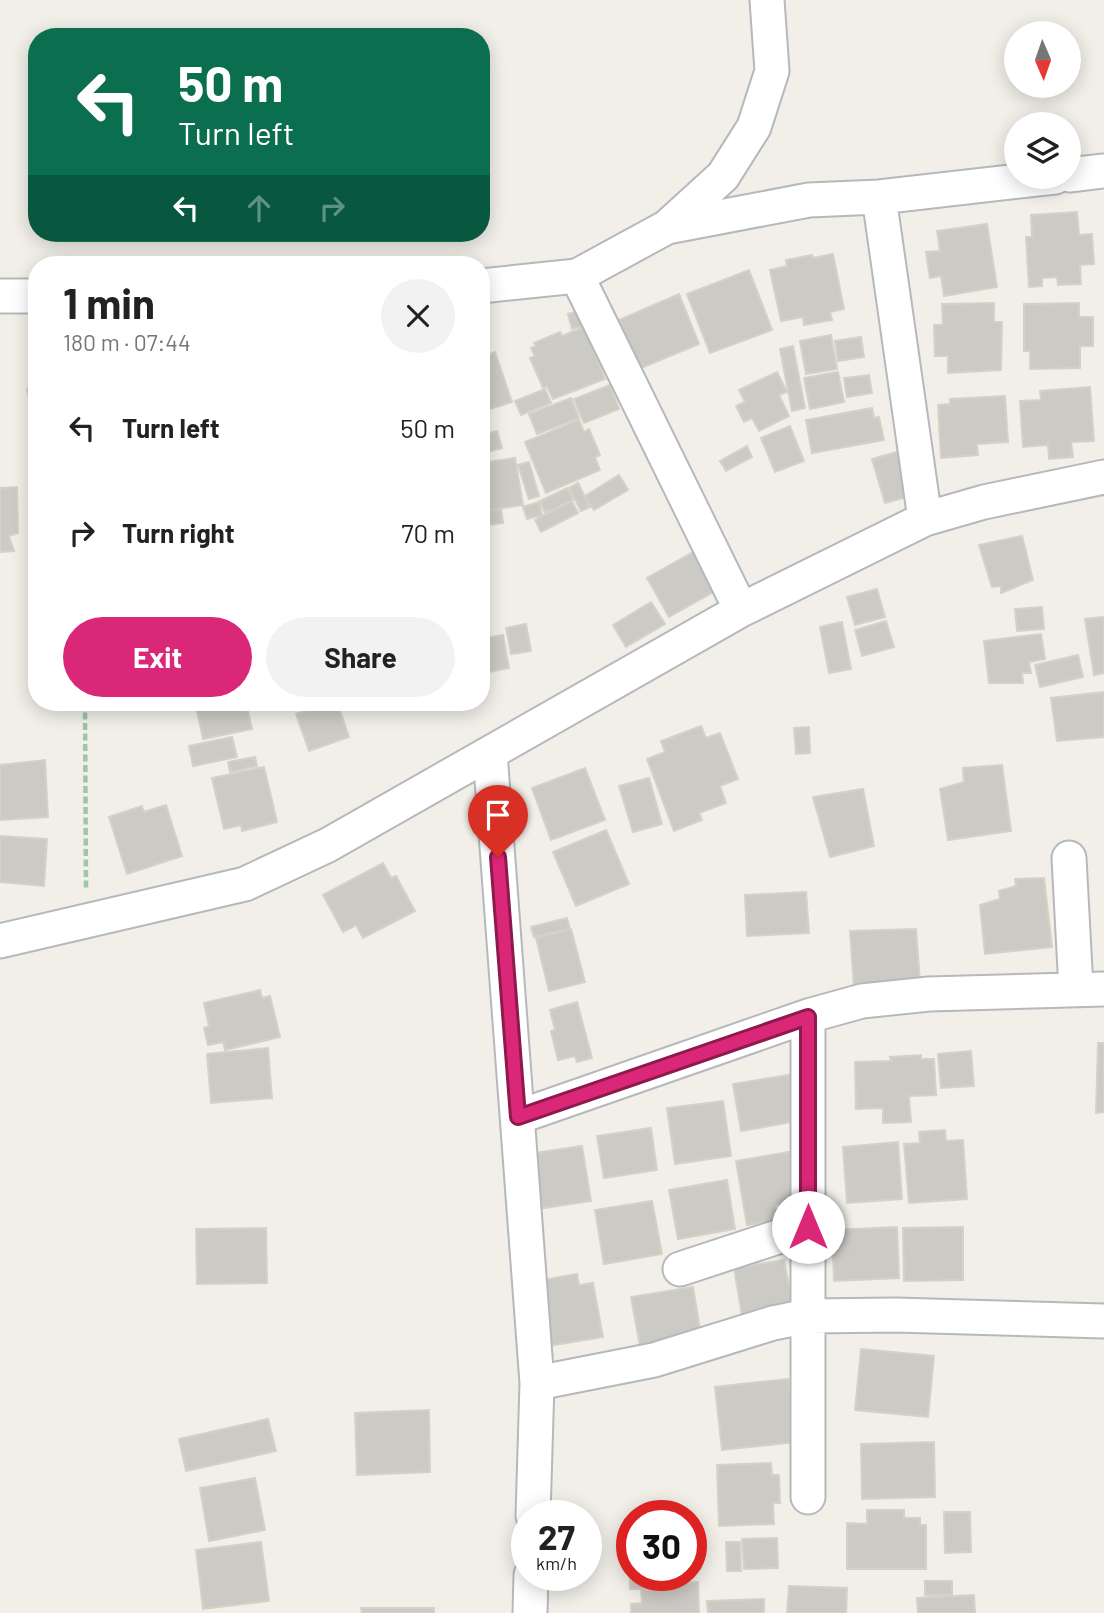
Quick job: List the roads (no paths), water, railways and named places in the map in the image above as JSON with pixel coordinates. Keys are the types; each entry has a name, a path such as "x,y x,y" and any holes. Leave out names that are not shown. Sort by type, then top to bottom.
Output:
{"street":[{"path":"490,285 578,276 667,227 723,176 754,127 772,71 767,0"},
{"path":"1081,174 1104,171"},
{"path":"667,227 809,200 879,197 1004,183"},
{"path":"879,197 925,519"},
{"path":"578,276 741,610"},
{"path":"0,296 28,296"},
{"path":"0,941 244,884 328,845 741,610 925,519 984,502 1104,477"},
{"path":"490,752 537,1383 533,1500"},
{"path":"518,1117 808,1017 862,1002 929,994 1090,989 1069,858"},
{"path":"808,1017 808,1497"},
{"path":"680,1269 808,1227"},
{"path":"537,1383 654,1360 773,1323 808,1316 896,1315 1104,1321"},
{"path":"530,1613 531,1591"}]}
